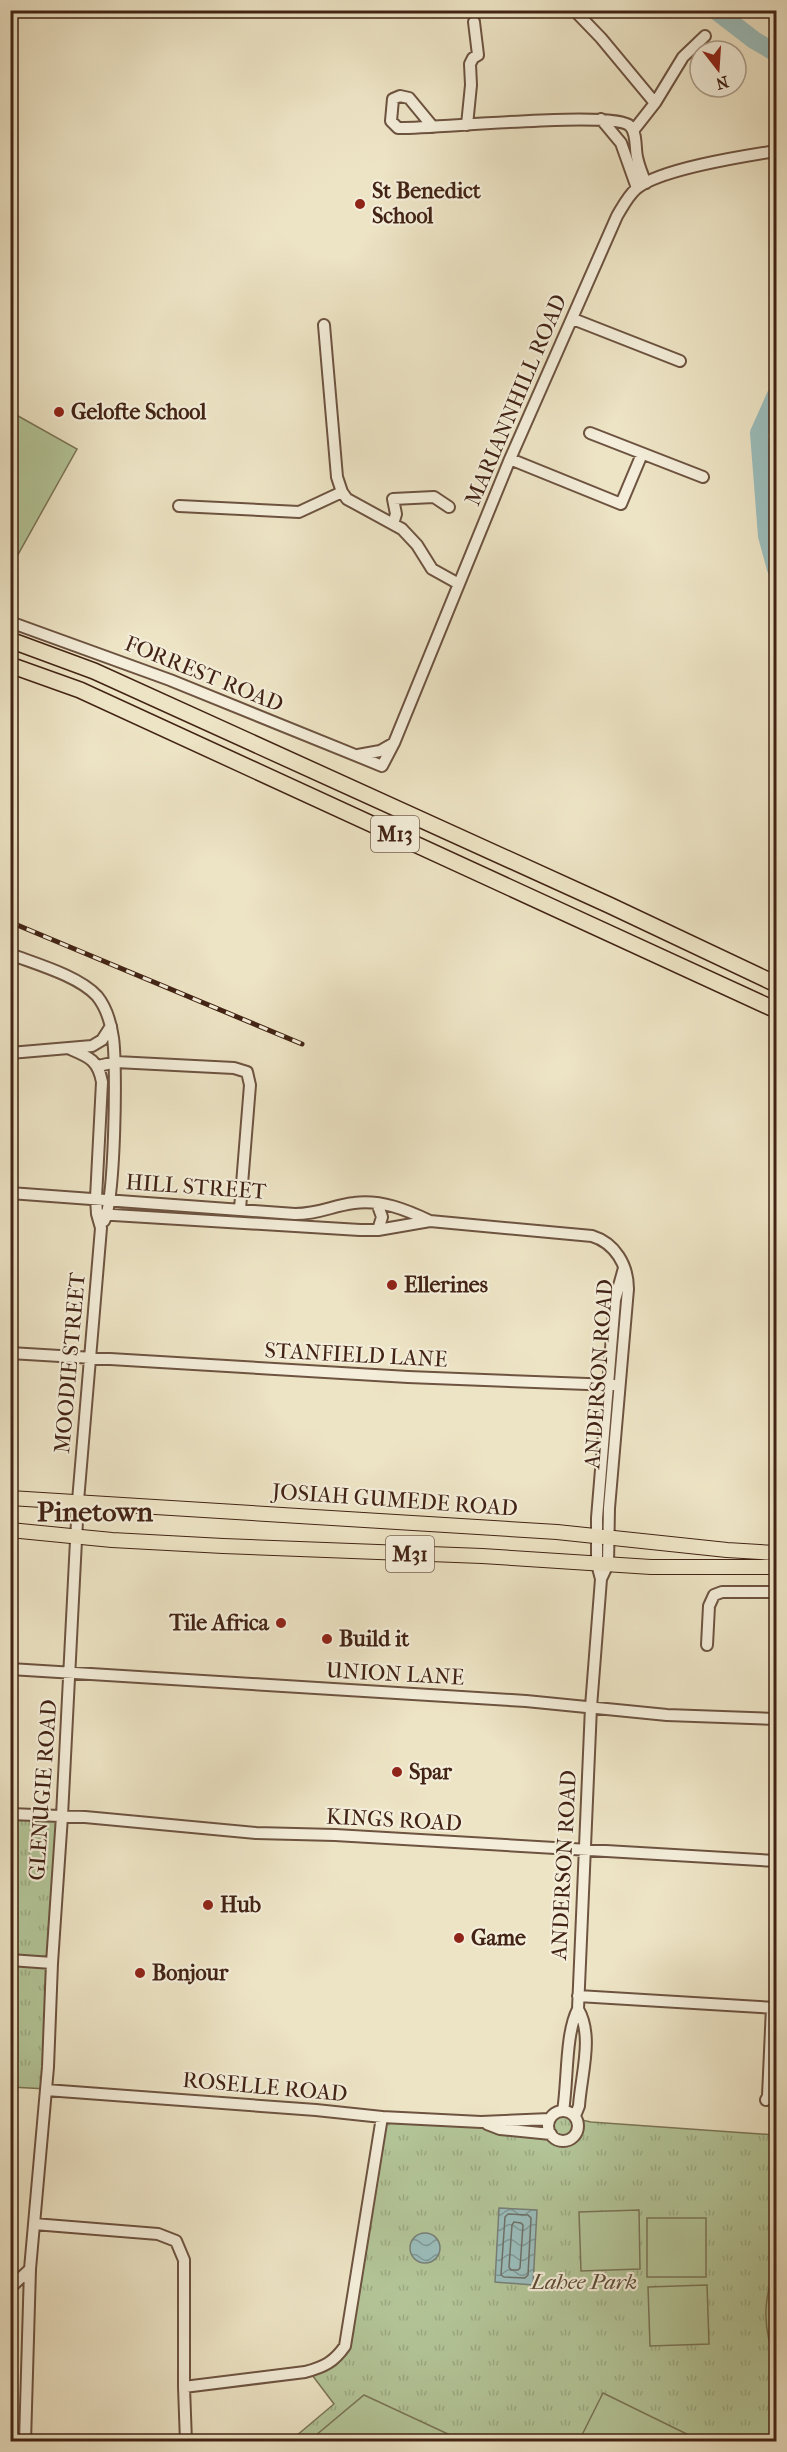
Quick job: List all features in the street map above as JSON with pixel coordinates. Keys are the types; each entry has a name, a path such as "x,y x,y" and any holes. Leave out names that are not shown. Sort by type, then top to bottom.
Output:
{"highway":[{"name":"M13","path":"10,640 94,671 609,905 777,984"},
{"name":"M13","path":"10,664 80,690 777,1010"}],"main road":[{"name":"JOSIAH GUMEDE ROAD","path":"10,1497 603,1536 727,1550 777,1553"},
{"name":"M31","path":"10,1530 77,1537 602,1564 777,1567"}],"street":[{"path":"574,10 601,38 655,103"},
{"path":"467,125 471,85 470,64 478,55 474,22"},
{"path":"633,131 655,103 683,57 705,36"},
{"path":"433,127 409,98 400,96 393,99 391,121 395,127 406,129 601,119 622,122 630,126 633,131 641,185"},
{"path":"601,119 621,142 641,185"},
{"path":"641,185 714,162 777,151"},
{"name":"MARIANNHILL ROAD","path":"382,766 394,743 510,459 573,319 592,286 617,216 641,185"},
{"path":"573,319 680,362"},
{"path":"324,325 337,477 342,492 356,505 409,535 432,569 459,584"},
{"path":"590,433 703,477"},
{"path":"510,459 621,504 642,454"},
{"path":"179,506 299,512 342,492"},
{"path":"393,524 396,514 393,499 434,497 449,507"},
{"name":"FORREST ROAD","path":"10,622 171,680 382,766"},
{"path":"355,755 372,753 394,743"},
{"path":"10,954 59,973 92,992 104,1008 111,1025 106,1036 98,1043 70,1049 10,1053"},
{"name":"MOODIE STREET","path":"77,1537 102,1215 109,1199 116,1062 111,1025"},
{"path":"70,1049 92,1060 98,1066 102,1088 96,1198 102,1215"},
{"path":"98,1066 116,1062 234,1068 247,1072 250,1085 240,1209"},
{"name":"HILL STREET","path":"10,1192 78,1199 96,1198 313,1214 354,1203 377,1203 403,1209 430,1221"},
{"path":"377,1203 382,1217 378,1230"},
{"name":"HILL STREET","path":"102,1215 378,1230 430,1221 592,1236 607,1242 620,1257 624,1268"},
{"name":"ANDERSON ROAD","path":"563,2111 571,2027 578,2009 591,1707 602,1564 609,1384 615,1300 624,1268"},
{"name":"ANDERSON ROAD","path":"603,1536 609,1508 628,1289 624,1268"},
{"name":"STANFIELD LANE","path":"10,1353 419,1378 620,1386"},
{"name":"GLENUGIE ROAD","path":"24,2442 30,2269 46,2090 77,1537"},
{"path":"707,1645 708,1606 714,1595 722,1592 777,1592"},
{"name":"UNION LANE","path":"10,1669 591,1707 667,1715 777,1719"},
{"name":"KINGS ROAD","path":"10,1814 62,1816 256,1833 777,1861"},
{"path":"10,1960 52,1963"},
{"path":"578,1996 774,2007 766,2100"},
{"name":"ANDERSON ROAD","path":"574,2116 579,2106 585,2033 585,2020 578,2009"},
{"name":"ROSELLE ROAD","path":"46,2090 306,2109 382,2117 481,2122 550,2119"},
{"path":"563,2111 574,2116 578,2125 573,2137 567,2140 559,2140 551,2134 548,2125 557,2112 563,2111"},
{"path":"184,2387 305,2372 335,2360 345,2346 382,2117"},
{"name":"ROSELLE ROAD","path":"481,2122 500,2129 551,2134"},
{"path":"34,2224 159,2234 176,2241 184,2260 186,2442"},
{"path":"10,2288 30,2269"}],"green space":[{"path":"11,412 77,449 11,567"},
{"path":"11,1815 62,1816 47,2089 11,2087"},
{"name":"Lahee Park","path":"563,2110 573,2113 577,2119 591,2122 776,2135 776,2441 289,2442 334,2404 309,2371 344,2345 382,2117 548,2125 552,2116"},
{"path":"639,2210 640,2269 581,2271 579,2212"},
{"path":"647,2218 706,2218 706,2277 647,2277"},
{"path":"776,2266 776,2364 767,2327 766,2303"},
{"path":"707,2285 709,2344 650,2346 648,2287"},
{"path":"603,2393 701,2441 579,2441"},
{"path":"364,2395 463,2441 309,2441"}],"water":[{"path":"499,2208 537,2210 533,2285 495,2282"},
{"path":"425,2233 436,2237 440,2248 436,2259 425,2263 414,2259 410,2248 414,2237"}],"waterway":[{"path":"715,10 754,40 776,53"},
{"path":"776,395 759,433 767,536 776,569"}],"railway":[{"path":"10,922 302,1044"}],"place":[{"name":"St Benedict School","path":"360,204"},
{"name":"Gelofte School","path":"59,412"},
{"name":"Ellerines","path":"392,1285"},
{"name":"Tile Africa","path":"281,1623"},
{"name":"Build it","path":"327,1639"},
{"name":"Spar","path":"397,1772"},
{"name":"Hub","path":"208,1905"},
{"name":"Game","path":"459,1938"},
{"name":"Bonjour","path":"140,1973"}],"district":[{"name":"Pinetown","path":"95,1511"}]}
